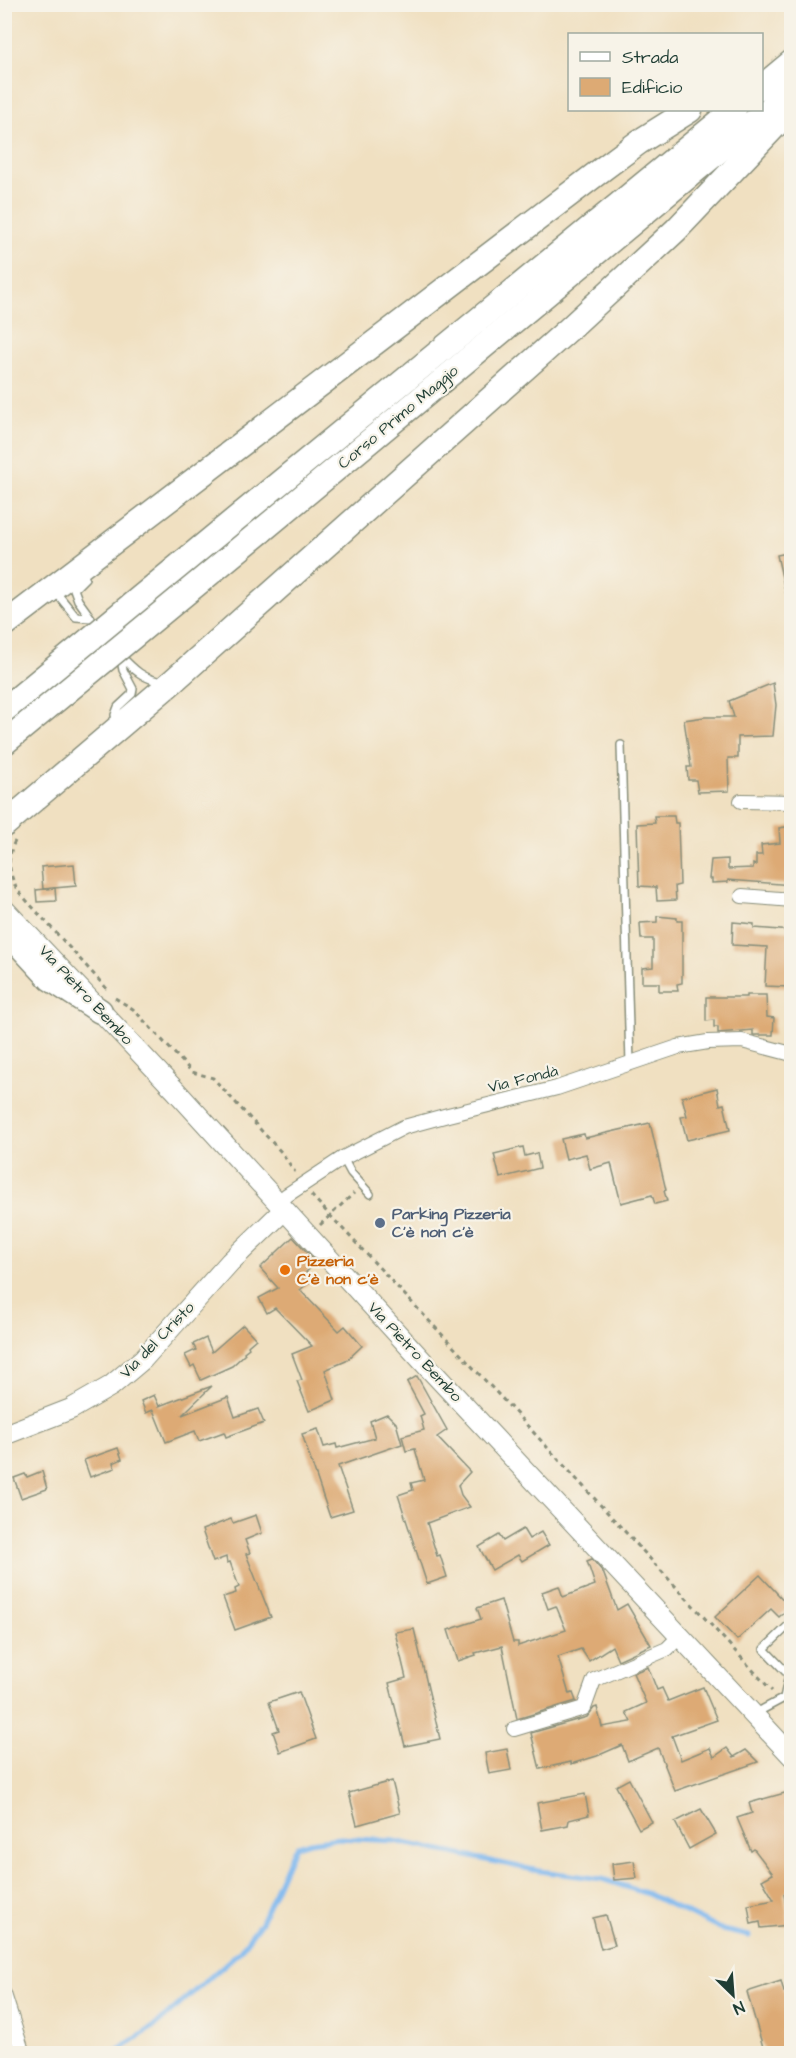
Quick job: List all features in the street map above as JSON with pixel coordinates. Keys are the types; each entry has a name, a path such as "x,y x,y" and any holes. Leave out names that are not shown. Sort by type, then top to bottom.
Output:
{"highway":[{"path":"763,65 792,46"},
{"path":"763,86 792,62"},
{"name":"Corso Primo Maggio","path":"4,743 792,90"},
{"path":"11,831 67,771 172,682 646,258 792,108"},
{"path":"4,625 613,161 688,111"},
{"name":"Corso Primo Maggio","path":"4,710 733,111"},
{"path":"4,928 51,979 100,1011"}],"main road":[{"name":"Via Pietro Bembo","path":"4,909 792,1756"},
{"name":"Via del Cristo","path":"4,1435 71,1409 111,1386 143,1359 281,1206"}],"street":[{"path":"741,801 792,802"},
{"path":"742,897 792,900"},
{"name":"Via Fondà","path":"281,1206 287,1195 343,1158 405,1127 557,1088 678,1047 708,1042 742,1041 792,1054"},
{"path":"514,1729 584,1708 594,1680 667,1649 679,1637"},
{"path":"4,1994 23,2054"}],"lane":[{"path":"101,552 92,571 74,589 78,600 105,637"},
{"path":"33,604 46,597 59,596 76,616 91,618"},
{"path":"112,646 142,676 154,681 172,682"},
{"path":"120,656 123,670 133,689 132,694 118,707 115,715 120,728"},
{"path":"621,745 630,1064"},
{"path":"343,1158 351,1173 370,1194"},
{"path":"753,1715 785,1698 789,1675 764,1649 792,1622"}],"path":[{"path":"11,831 10,874 23,898 115,998 133,1008 192,1072 213,1078 296,1173"},
{"path":"330,1216 362,1185"},
{"path":"309,1192 785,1698"}],"building":[{"path":"792,552 792,594 786,595 777,555"},
{"path":"773,683 776,705 773,736 738,737 738,758 728,758 729,791 698,792 696,780 688,780 687,767 691,767 684,720 734,717 729,701"},
{"path":"654,816 674,816 675,823 678,823 680,885 675,886 676,900 657,901 656,887 639,886 637,824 655,823"},
{"path":"792,826 792,885 728,880 728,882 712,883 712,879 709,879 711,860 728,859 728,869 753,868 753,864 756,865 756,855 762,855 761,845 780,843 779,828"},
{"path":"74,864 76,886 43,889 41,867"},
{"path":"55,888 56,901 37,902 36,890"},
{"path":"657,916 677,918 677,921 682,921 682,983 677,984 678,991 659,991 659,983 642,983 642,968 653,967 653,939 641,939 640,923 657,922"},
{"path":"733,922 754,924 754,928 792,931 790,987 765,986 767,947 732,945"},
{"path":"747,995 766,995 767,1017 774,1018 773,1035 753,1035 753,1030 718,1033 718,1027 714,1027 714,1020 706,1021 706,997 747,997"},
{"path":"717,1088 720,1105 724,1104 730,1130 687,1140 681,1117 687,1116 682,1097"},
{"path":"650,1123 667,1201 655,1204 652,1195 621,1203 611,1163 590,1169 586,1154 566,1159 561,1139 584,1134 585,1138"},
{"path":"523,1147 525,1156 537,1153 540,1168 500,1178 494,1154"},
{"path":"293,1237 317,1263 306,1272 313,1279 300,1290 339,1331 345,1326 362,1346 346,1361 325,1370 335,1400 309,1411 297,1381 302,1380 292,1354 312,1346 275,1308 267,1313 259,1298 278,1288 260,1268"},
{"path":"243,1325 256,1339 248,1346 245,1354 232,1366 201,1380 194,1365 191,1367 185,1355 196,1350 193,1344 206,1338 212,1352"},
{"path":"417,1376 447,1430 437,1437 470,1472 458,1485 461,1495 470,1507 427,1523 437,1556 440,1555 447,1577 427,1584 398,1495 413,1490 411,1483 424,1480 415,1449 406,1451 402,1436 424,1430 420,1416 424,1414 407,1382"},
{"path":"212,1386 182,1415 228,1397 235,1417 258,1409 264,1423 226,1437 224,1432 199,1441 195,1431 166,1442 153,1410 146,1413 141,1401 154,1395 159,1406"},
{"path":"387,1414 396,1423 402,1444 338,1466 353,1510 330,1517 302,1434 318,1429 324,1447 336,1444 337,1448 375,1438 370,1421"},
{"path":"118,1448 122,1459 113,1463 115,1468 90,1477 84,1460"},
{"path":"42,1471 47,1489 21,1498 14,1478 25,1474 27,1477"},
{"path":"256,1515 262,1533 245,1540 250,1553 246,1554 271,1617 235,1630 223,1597 236,1593 235,1589 239,1587 226,1557 213,1562 202,1530 231,1519 233,1523"},
{"path":"523,1529 529,1539 541,1532 549,1545 522,1561 518,1555 492,1570 479,1547 499,1535 503,1541"},
{"path":"592,1559 603,1572 617,1610 627,1604 651,1645 618,1660 612,1646 589,1661 581,1649 558,1657 569,1694 573,1693 576,1701 517,1719 502,1646 475,1653 476,1655 458,1661 448,1630 481,1619 477,1608 501,1600 513,1642 518,1642 518,1646 566,1630 556,1606 548,1609 542,1592 559,1586 563,1597 595,1585 587,1561"},
{"path":"760,1575 790,1607 779,1617 771,1609 737,1640 715,1617"},
{"path":"414,1629 440,1739 405,1746 389,1683 406,1678 395,1632"},
{"path":"648,1667 657,1690 662,1688 668,1701 703,1687 717,1720 672,1736 681,1760 710,1748 714,1757 727,1748 734,1757 746,1750 758,1762 675,1791 658,1748 628,1761 622,1745 571,1764 571,1762 540,1769 531,1733 587,1717 597,1707 602,1727 631,1722 626,1712 646,1703 633,1673"},
{"path":"299,1692 316,1739 280,1752 273,1732 279,1730 269,1702"},
{"path":"507,1749 511,1770 489,1774 485,1753"},
{"path":"629,1779 652,1822 639,1829 616,1786"},
{"path":"392,1781 400,1813 357,1825 349,1793"},
{"path":"792,1791 792,1888 784,1894 789,1925 761,1928 760,1922 751,1924 748,1905 774,1900 762,1880 773,1874 754,1849 751,1851 737,1818 752,1813 749,1803"},
{"path":"585,1794 589,1815 569,1820 568,1825 542,1830 537,1803"},
{"path":"701,1809 716,1834 689,1849 675,1822"},
{"path":"634,1861 637,1878 614,1880 612,1864"},
{"path":"606,1915 615,1945 601,1949 593,1918"},
{"path":"781,1981 784,1992 792,1990 792,2054 765,2054 747,1992"}],"waterway":[{"path":"112,2054 155,2026 239,1952 261,1922 297,1846 310,1842 339,1838 394,1841 539,1871 602,1879 648,1894 722,1930 749,1936"}],"place":[{"name":"Parking Pizzeria C'è non c'è","path":"380,1223"},
{"name":"Pizzeria C'è non c'è","path":"285,1270"}]}
